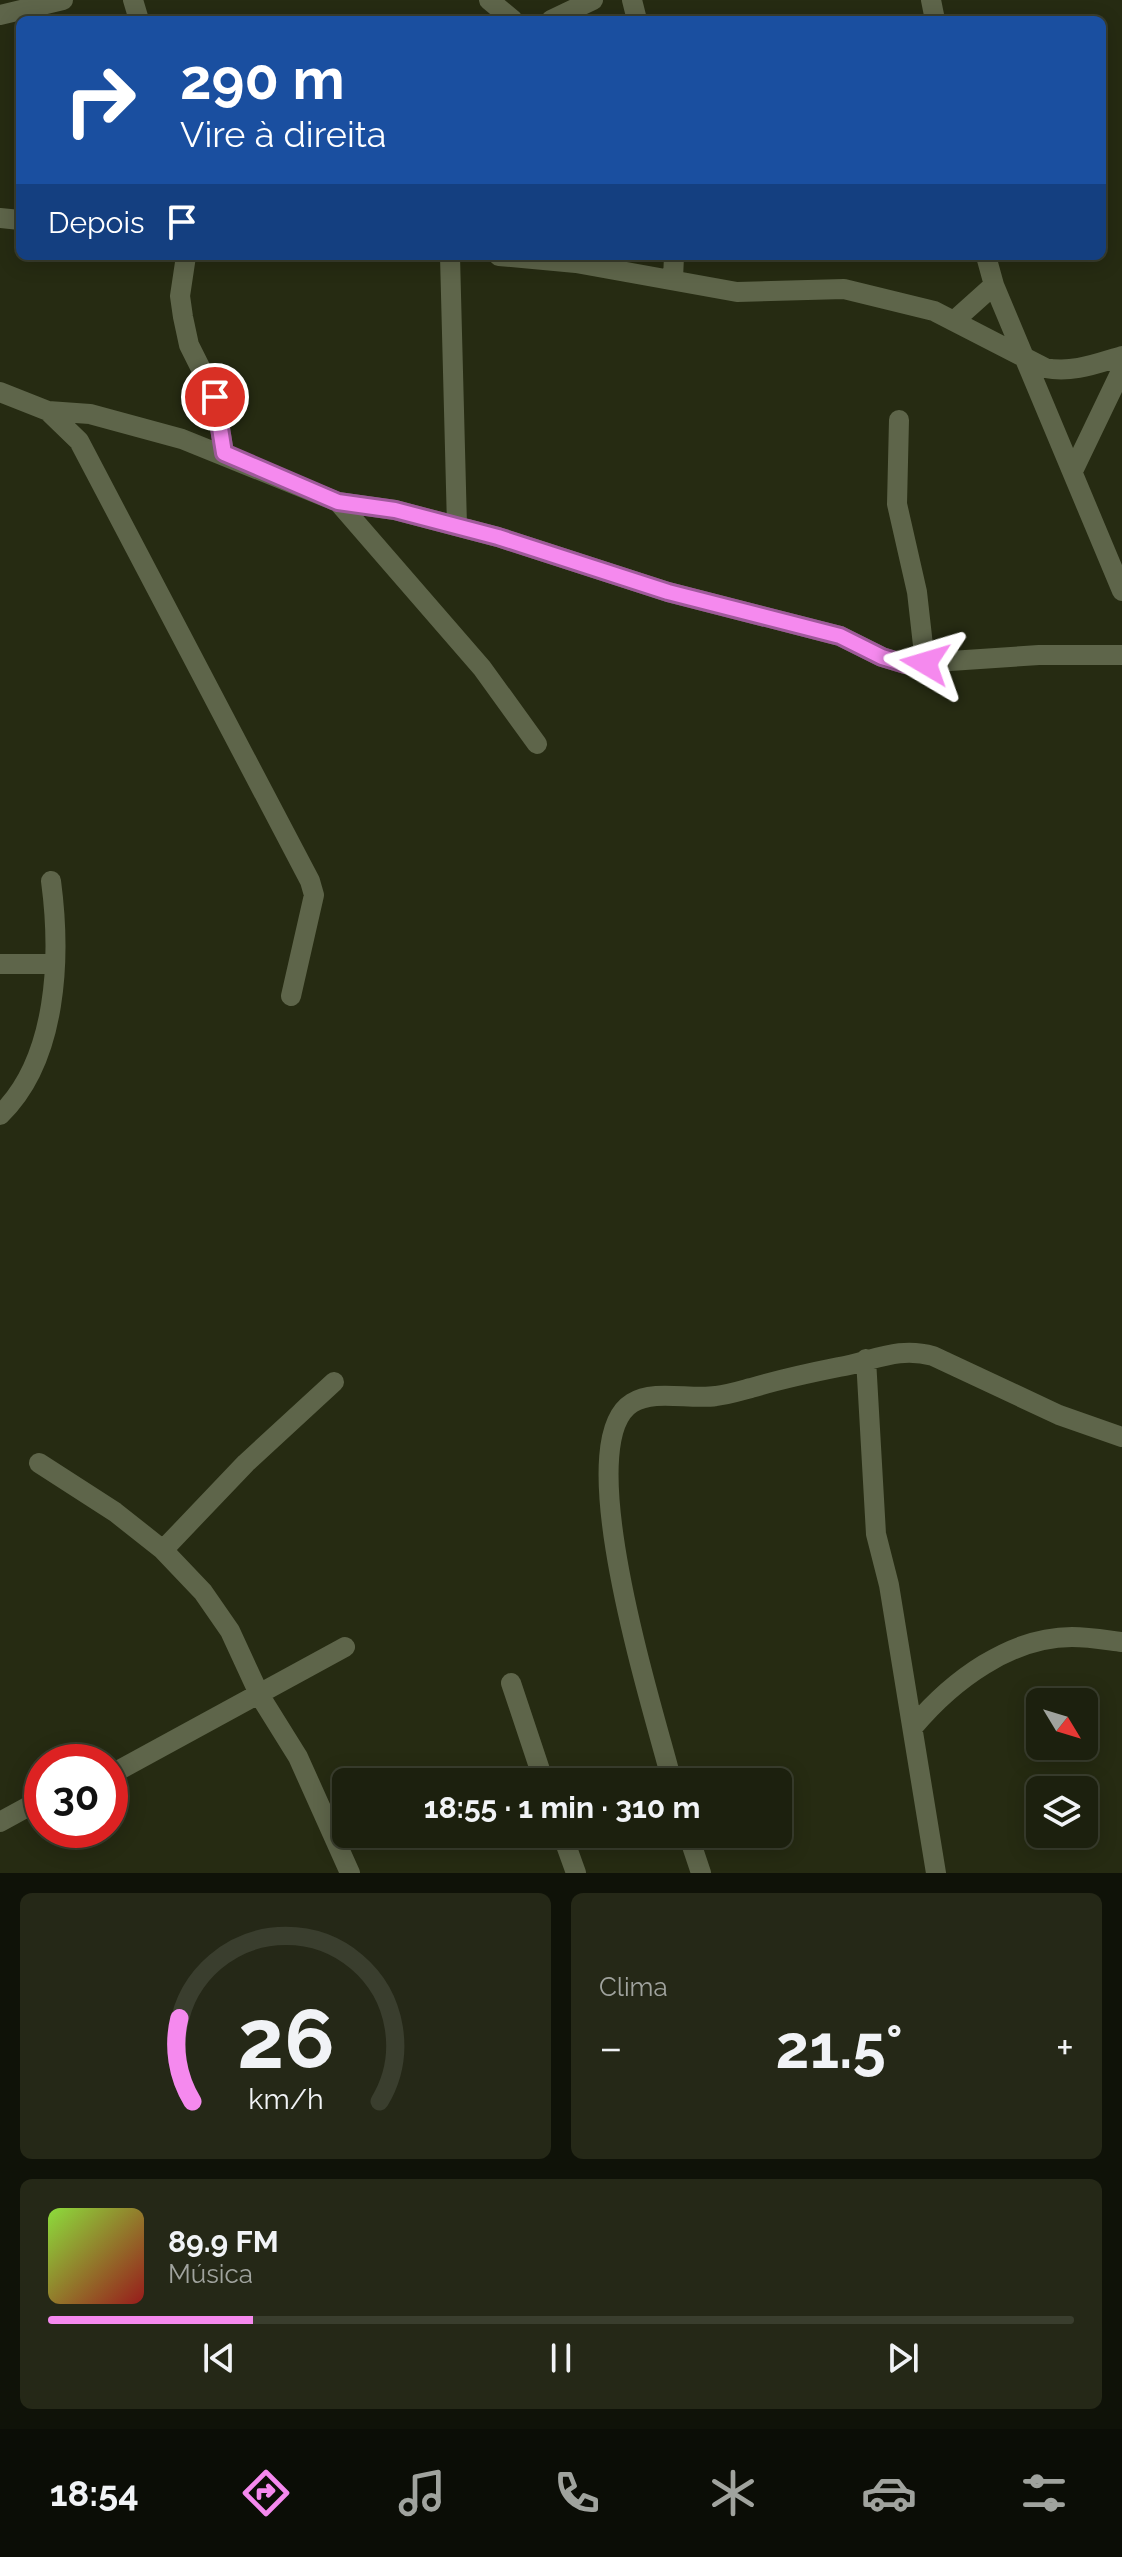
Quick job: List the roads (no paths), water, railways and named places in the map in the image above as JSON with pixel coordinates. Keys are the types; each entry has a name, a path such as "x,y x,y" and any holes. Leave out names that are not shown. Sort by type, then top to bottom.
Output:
{"street":[{"path":"0,15 63,0"},
{"path":"489,0 508,16"},
{"path":"559,16 593,0"},
{"path":"185,260 180,296 183,317 189,345 215,397 224,453"},
{"path":"450,260 457,526"},
{"path":"543,260 761,294 844,289 911,305 955,320 1045,368 1061,371 1122,356"},
{"path":"673,279 674,260"},
{"path":"987,260 994,285 1074,469 1122,591"},
{"path":"955,320 994,285"},
{"path":"1074,469 1122,369"},
{"path":"0,392 48,411 90,414 224,453 338,502 395,510 457,526 668,592 840,636 882,657 905,664 1039,655 1122,655"},
{"path":"48,411 79,441 310,881 314,895 291,996"},
{"path":"899,420 897,504 917,592 925,663"},
{"path":"338,502 482,668 537,744"},
{"path":"0,1115 29,1080 49,1008 54,964 51,881"},
{"path":"0,964 54,964"},
{"path":"669,1768 612,1538 608,1448 615,1424 631,1403 651,1396 716,1396 913,1350 933,1356 1059,1415 1122,1437"},
{"path":"866,1359 876,1534 886,1568 894,1628 914,1726 936,1873"},
{"path":"163,1550 246,1463 334,1382"},
{"path":"39,1463 115,1512 163,1550 203,1592 230,1631 260,1696 298,1757 350,1873"},
{"path":"914,1726 939,1697 976,1669 1022,1647 1070,1637 1122,1642"},
{"path":"128,1766 345,1647"},
{"path":"511,1683 539,1768"},
{"path":"0,1822 24,1809"},
{"path":"567,1848 576,1873"},
{"path":"693,1848 701,1873"}]}
